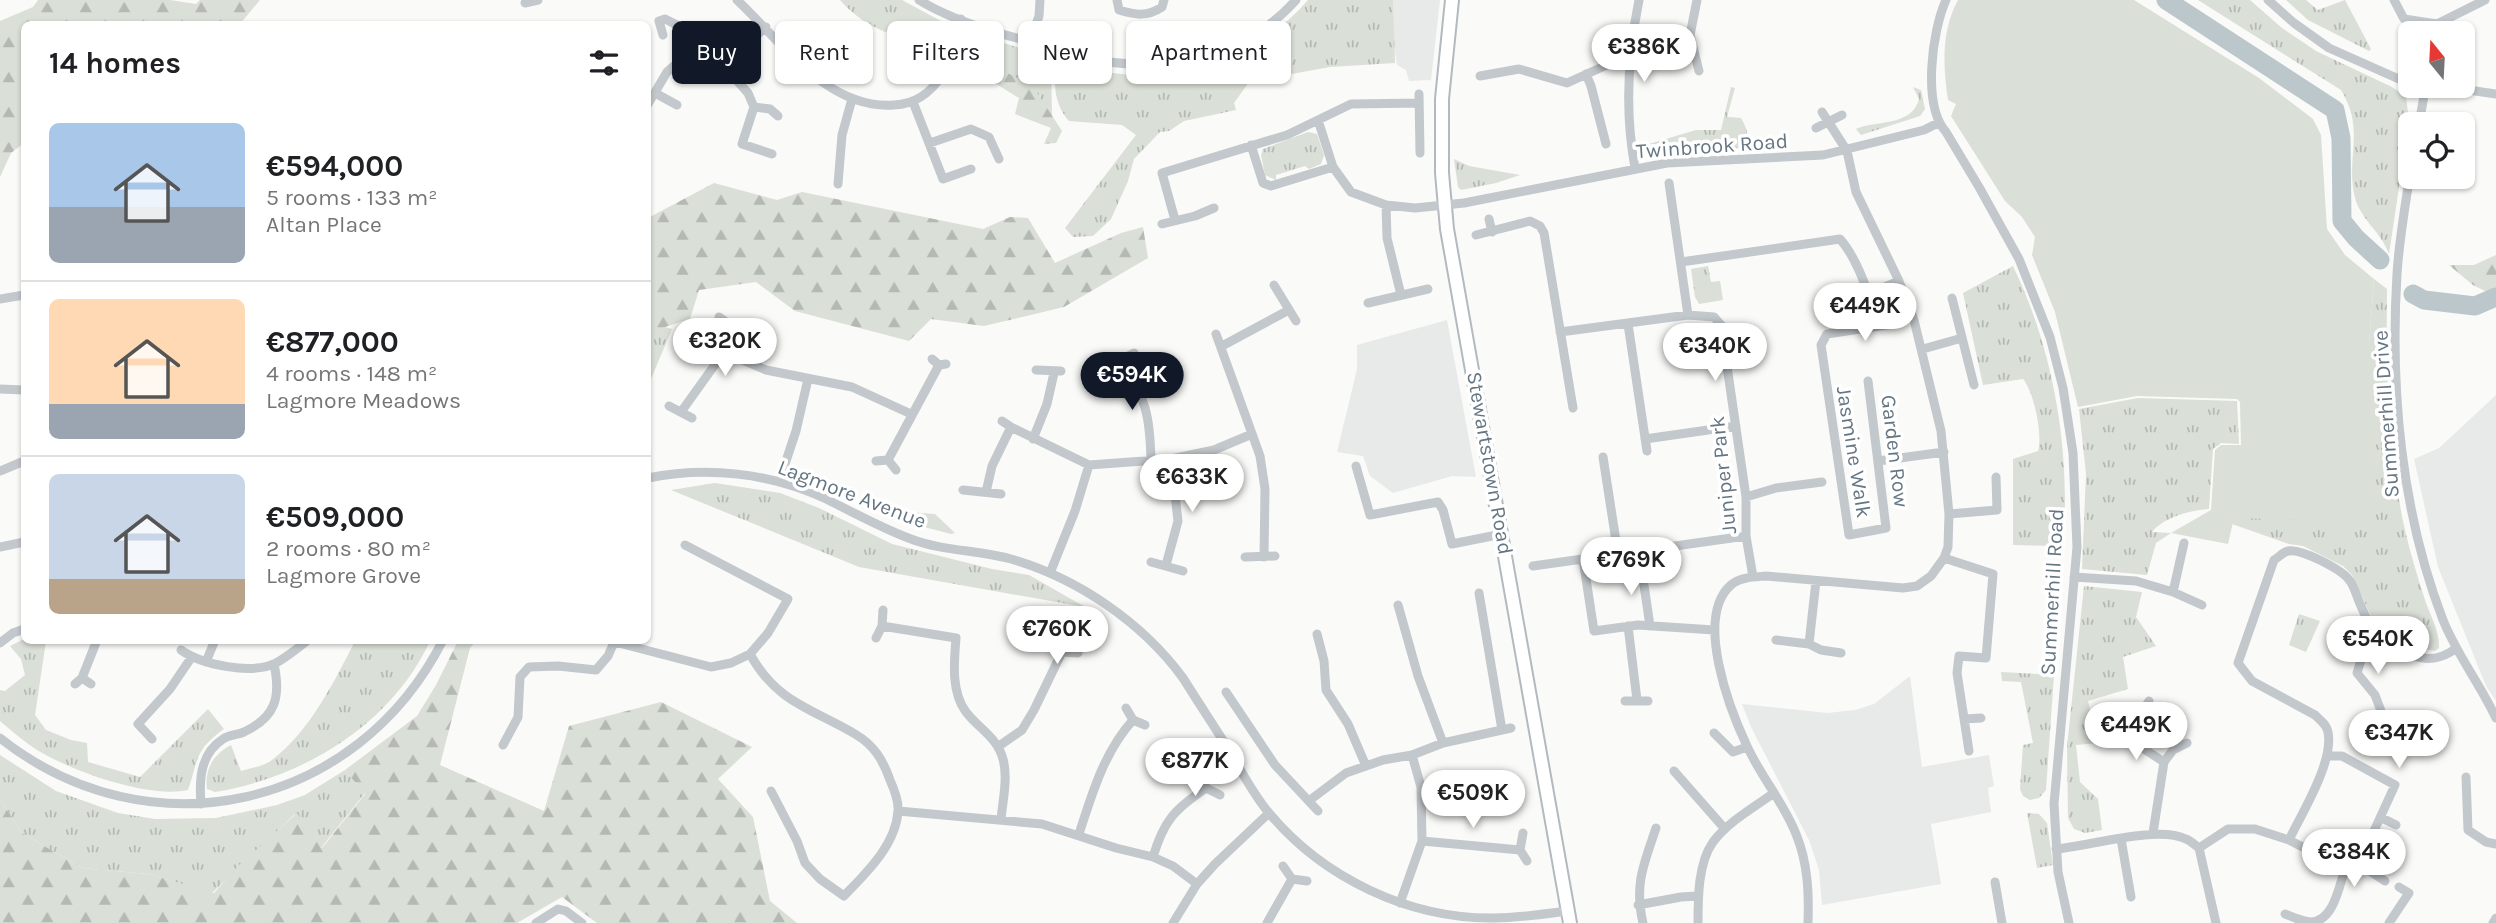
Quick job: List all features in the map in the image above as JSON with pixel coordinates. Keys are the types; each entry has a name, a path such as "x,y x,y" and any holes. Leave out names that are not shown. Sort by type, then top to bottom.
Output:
{"main road":[{"name":"Stewartstown Road","path":"1452,0 1442,99 1442,173 1447,229 1569,917"}],"street":[{"path":"525,3 537,0"},
{"path":"737,0 820,81 852,99 882,106 914,102 934,86 943,74 961,19"},
{"path":"919,0 961,19 1018,38"},
{"path":"1037,21 1040,0"},
{"path":"1117,2 1119,10 1151,14 1162,7 1164,0"},
{"path":"1112,62 1143,65 1172,63 1212,54 1237,44 1272,23 1296,0"},
{"path":"1635,169 1629,124 1630,64 1639,0"},
{"path":"1697,0 1690,35 1699,71"},
{"name":"Summerhill Road","path":"1946,0 1938,18 1933,48 1933,80 1938,123 1946,132 2008,237 2050,337 2063,388 2073,453 2077,547 2054,804 2058,872 2068,923"},
{"path":"2268,0 2329,48 2398,79"},
{"path":"2395,0 2404,19 2437,24 2485,0"},
{"path":"663,35 659,20 665,19 672,22"},
{"path":"761,31 766,27"},
{"path":"1480,76 1519,69 1567,83 1609,64 1630,64"},
{"path":"651,98 672,68"},
{"path":"1586,74 1606,144"},
{"path":"740,84 748,93 754,107 741,144 772,154"},
{"path":"2475,91 2496,94"},
{"path":"654,93 677,105"},
{"path":"1175,220 1158,174 1287,135 1352,104 1419,98 1420,153"},
{"path":"838,184 842,135 852,99"},
{"path":"914,102 943,179 971,169"},
{"path":"754,107 770,109 779,116"},
{"path":"1808,923 1808,881 1802,852 1792,824 1747,747 1721,675 1714,630 1719,601 1730,585 1753,577 1891,588 1917,586 1931,576 1944,558 1948,547 1950,514 1944,452 1923,349 1914,320 1899,281 1856,192 1847,151 1822,112"},
{"path":"1816,128 1842,115"},
{"path":"1251,145 1263,183 1271,186 1332,167 1318,120"},
{"name":"Twinbrook Road","path":"1332,167 1351,192 1386,205 1415,208 1445,206 1667,163 1823,156 1924,130 1938,123"},
{"path":"930,143 971,129 989,137 999,159"},
{"path":"827,168 839,169"},
{"path":"1669,184 1688,315"},
{"name":"Summerhill Drive","path":"2408,189 2398,272 2396,325 2403,462 2431,589 2455,649 2496,718"},
{"path":"1386,205 1387,238 1401,295"},
{"path":"1162,223 1195,216 1214,208"},
{"path":"1489,219 1492,232"},
{"path":"1476,235 1530,221 1540,226 1545,233 1573,408"},
{"path":"1681,262 1840,239 1846,246 1880,326 1899,323"},
{"path":"1868,294 1899,281"},
{"path":"1274,285 1296,321"},
{"path":"1368,303 1428,289"},
{"path":"0,299 21,296"},
{"path":"1952,298 1974,385"},
{"path":"1222,346 1289,310"},
{"name":"Juniper Park","path":"1560,332 1688,315 1714,317 1721,325 1746,497 1746,536 1753,577"},
{"path":"719,317 730,325 742,327"},
{"path":"1628,324 1647,451"},
{"path":"681,412 724,352 730,325"},
{"name":"Jasmine Walk","path":"1849,535 1821,345 1827,334 1880,326"},
{"path":"1216,334 1260,456 1265,489 1265,557"},
{"path":"1923,349 1962,338"},
{"path":"724,352 766,370 852,387 911,414"},
{"path":"1109,366 1134,353"},
{"path":"1123,360 1143,397 1150,421 1151,462"},
{"path":"888,460 939,363"},
{"path":"1034,439 1058,372 1036,370"},
{"path":"779,482 796,431 808,379"},
{"name":"Garden Row","path":"1849,535 1886,528 1868,381"},
{"path":"0,389 21,390"},
{"path":"669,406 692,418"},
{"path":"986,492 1007,424 1089,465 1171,459 1214,450 1252,434"},
{"path":"1645,439 1736,426"},
{"path":"1878,461 1944,452"},
{"path":"1603,457 1618,554"},
{"path":"1166,565 1178,521 1171,459"},
{"path":"876,461 888,460"},
{"path":"888,460 896,470"},
{"path":"0,471 21,462"},
{"path":"1050,572 1075,511 1089,465"},
{"path":"1356,466 1370,515 1438,502 1443,510 1452,544 1502,534"},
{"name":"Lagmore Avenue","path":"651,478 695,472 743,475 779,482 825,498 914,540 1011,559 1050,572 1111,608 1167,657 1269,813 1305,848 1345,877 1400,903 1462,920 1569,917"},
{"path":"1950,514 1997,510 1996,477"},
{"path":"1746,497 1776,488 1822,482"},
{"path":"963,489 1001,494"},
{"path":"1532,566 1746,536"},
{"path":"0,547 21,543"},
{"path":"2173,592 2184,543"},
{"path":"626,644 711,667 730,663 750,654 768,633 788,599 685,545"},
{"path":"1639,551 1650,626"},
{"path":"2288,840 2328,756 2328,731 2315,715 2252,681 2238,663 2274,561 2287,551 2299,552 2336,568 2350,580 2378,638 2390,647 2422,658 2445,655 2455,649"},
{"path":"1245,557 1275,556"},
{"path":"1944,558 1993,574 1986,658 1959,656 1957,673 1969,751"},
{"path":"1583,559 1594,631 1628,626 1714,630"},
{"path":"1152,562 1183,570"},
{"path":"2074,577 2136,581 2173,592 2202,605"},
{"path":"1809,644 1816,581"},
{"path":"1310,800 1346,773 1412,755 1443,743 1506,729 1479,593"},
{"path":"1398,605 1418,676 1443,743"},
{"path":"876,638 882,626 883,610"},
{"path":"882,626 956,638 954,669 959,700 968,714 999,746 1004,762 1001,819"},
{"path":"1628,626 1637,700"},
{"path":"0,643 21,630"},
{"path":"1317,634 1324,661 1326,690 1348,724 1366,766"},
{"path":"2378,638 2363,654 2357,673 2375,695 2381,711"},
{"path":"1776,640 1809,644 1821,650 1841,653"},
{"path":"1053,642 1062,652 1078,653"},
{"path":"91,684 79,681 95,644"},
{"path":"206,662 213,644"},
{"path":"181,650 191,658 243,668 274,664 302,644"},
{"path":"0,738 30,760 77,784 122,798 201,804 239,798 281,787 322,768 377,730 407,698 441,644"},
{"path":"503,745 518,717 520,677 529,667 558,666 596,670 613,644"},
{"path":"999,746 1022,730 1062,652"},
{"path":"750,654 762,675 790,700 857,735 883,758 895,791 898,811 886,847 872,867 844,896 820,879 805,863 797,841 771,791"},
{"path":"152,739 138,724 170,689 191,658"},
{"path":"201,804 199,773 212,750 223,739 244,732 264,719 274,704 278,686 274,664"},
{"path":"1226,692 1275,765 1318,811"},
{"path":"1625,701 1648,701"},
{"path":"2149,701 2138,718 2141,739 2144,749 2164,762"},
{"path":"1126,708 1133,720 1145,725"},
{"path":"1964,719 1981,718"},
{"path":"1079,834 1110,752 1133,720"},
{"path":"1714,733 1733,752 1747,747"},
{"path":"2153,834 2164,762 2173,750 2187,743"},
{"path":"1400,903 1422,841 1421,787 1412,755"},
{"path":"2328,756 2342,756 2395,785 2374,831"},
{"path":"1674,771 1725,829"},
{"path":"1200,774 1206,788 1220,794"},
{"path":"2466,777 2468,830 2486,842 2496,844"},
{"path":"1153,857 1158,838 1175,810 1206,788"},
{"path":"1698,923 1698,896 1706,854 1713,842 1725,829 1774,793"},
{"path":"898,811 1042,824 1153,857 1173,866 1197,884"},
{"path":"1173,923 1197,884 1269,813"},
{"path":"2382,817 2396,825"},
{"path":"1643,923 1639,905 1639,878 1656,828"},
{"path":"2199,848 2228,829 2255,829 2288,840 2345,869 2331,910 2318,920 2309,922 2285,914"},
{"path":"1523,833 1520,850 1527,861"},
{"path":"2056,849 2153,834 2185,838 2199,848 2216,923"},
{"path":"2121,839 2131,897"},
{"path":"1422,841 1520,850"},
{"path":"1283,866 1292,878 1307,881"},
{"path":"2365,869 2385,881"},
{"path":"1268,923 1292,878"},
{"path":"1995,882 2000,923"},
{"path":"2389,923 2409,893 2399,887"},
{"path":"1639,905 1698,896"},
{"path":"536,923 558,909 566,911 582,923"},
{"path":"2493,923 2496,918"}],"shaded area":[{"path":"1393,0 1440,0 1431,80 1409,81 1406,70 1397,65"},
{"path":"1447,320 1476,477 1452,476 1393,493 1370,476 1363,456 1337,452 1357,369 1357,345"},
{"path":"2496,395 2496,701 2486,686 2438,567 2414,459 2439,448"},
{"path":"1910,676 1922,767 1989,755 1994,786 1988,788 1991,812 1931,824 1941,884 1822,905 1819,870 1809,840 1742,704 1827,713 1855,710 1874,704"}],"green space":[{"path":"38,0 170,0 196,4 200,0 260,0 242,21 21,21 21,145 11,153 0,177 0,21 33,7"},
{"path":"840,0 902,0 941,21 887,21 887,33 873,26 873,21 864,21"},
{"path":"1308,0 1393,0 1395,63 1330,67 1291,74 1291,21 1287,21"},
{"path":"1958,0 2134,0 2259,78 2313,119 2321,135 2327,229 2345,255 2374,279 2369,346 2368,522 2234,518 2228,544 2171,533 2211,510 2215,450 2221,445 2241,445 2240,402 2237,399 2137,396 2078,407 2055,312 2032,255 2035,237 2022,217 2005,201 1951,116 1956,104 1948,100 1945,49 1952,12"},
{"path":"2198,0 2250,0 2282,28 2316,51 2392,87 2398,91 2398,98 2406,98 2408,112 2398,112 2399,189 2389,254 2355,198 2352,170 2354,131 2348,105 2341,90"},
{"path":"2286,0 2306,0 2318,10 2345,0 2371,49 2369,51 2308,20"},
{"path":"1004,43 1018,48 1018,84 1051,84 1052,116 1004,78"},
{"path":"1004,71 1018,78 1018,84 1032,85 1062,131 1056,143 1044,144 1051,128 1015,114 1019,98 996,84 1004,84"},
{"path":"1113,73 1126,74 1126,84 1248,84 1234,103 1236,110 1184,121 1169,131 1160,132 1134,159 1128,181 1111,219 1093,236 1073,237 1065,228 1136,135 1122,125 1069,121 1057,100 1055,84 1112,84"},
{"path":"1731,87 1735,88 1727,117 1741,118 1747,137 1743,148 1654,153 1642,146 1696,130 1721,130"},
{"path":"1913,87 1921,90 1925,109 1920,116 1861,135 1856,129 1892,121 1909,114 1919,99"},
{"path":"1308,132 1317,134 1324,155 1321,164 1276,175 1276,180 1265,175 1261,155 1263,149"},
{"path":"1454,159 1469,166 1520,175 1461,190 1458,187"},
{"path":"714,183 777,200 802,192 983,229 1010,217 1028,218 1055,263 1121,233 1143,227 1148,258 1064,307 984,326 931,319 909,341 795,311 756,282 699,290 690,319 659,329 651,326 651,216"},
{"path":"2496,255 2496,289 2489,293 2473,285 2449,265 2474,265"},
{"path":"1708,266 1711,282 1720,281 1723,300 1699,304 1695,297 1691,269"},
{"path":"2013,266 2039,332 2056,403 2064,475 2063,546 2013,545 2013,459 2038,451 2036,414 2031,393 2023,379 1983,385 1963,293"},
{"path":"2374,279 2387,289 2388,380 2394,470 2409,547 2438,635 2439,648 2435,651 2398,645 2383,634 2371,616 2352,575 2343,566 2303,546 2289,544 2232,524 2369,346"},
{"path":"651,323 672,329 651,379"},
{"path":"2138,398 2237,401 2239,444 2221,443 2213,449 2209,509 2178,515 2163,522 2152,532 2171,533 2156,543 2147,575 2082,569 2086,474 2079,409"},
{"path":"715,483 780,493 819,508 892,544 992,569 1029,575 1085,607 859,567 671,490"},
{"path":"907,512 935,514 955,533 890,518"},
{"path":"2084,586 2142,592 2136,617 2156,646 2123,657 2128,689 2088,701 2098,743 2076,745 2080,782 2098,799 2102,830 2085,833 2074,829 2068,818 2067,747"},
{"path":"2299,614 2320,621 2306,652 2289,645"},
{"path":"21,640 21,644 46,644 35,715 46,730 87,743 88,762 140,777 208,709 224,729 202,750 188,790 152,790 109,781 87,773 34,748 0,721 0,690 5,691 25,675 21,659 10,646"},
{"path":"354,644 428,644 413,671 392,698 368,722 341,742 312,760 281,774 215,792 207,789 207,775 212,763 231,745 241,771 269,762 286,748 320,705"},
{"path":"456,644 473,644 470,648 440,765 544,811 569,726 661,702 752,747 718,779 753,817 770,901 797,923 597,923 562,897 517,923 0,923 0,799 22,833 82,868 148,874 214,893 238,866 297,813 322,848 365,794 345,770 417,716"},
{"path":"2001,672 2054,675 2046,790 2039,798 2030,800 2023,796 2020,789 2023,745 2033,743 2021,682 2002,681"},
{"path":"0,755 56,791 118,813 155,819 216,818 277,805 305,795 345,770 365,793 321,848 295,814 212,893 148,874 82,868 22,833 0,799"},
{"path":"2027,813 2039,814 2047,823 2053,865 2037,868"}],"waterway":[{"path":"2166,0 2335,110 2341,138 2342,221 2380,260"},
{"path":"2413,294 2424,300 2475,306 2496,297"}]}
